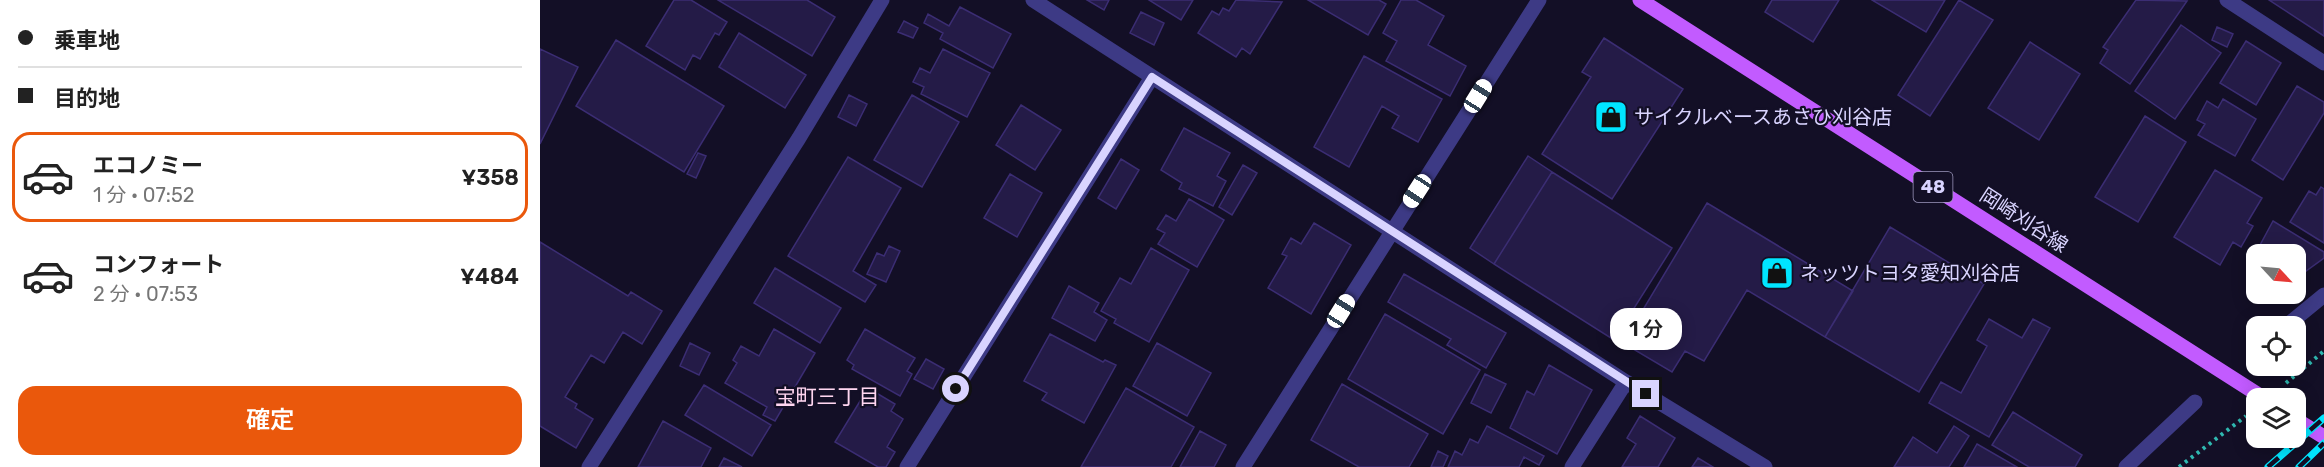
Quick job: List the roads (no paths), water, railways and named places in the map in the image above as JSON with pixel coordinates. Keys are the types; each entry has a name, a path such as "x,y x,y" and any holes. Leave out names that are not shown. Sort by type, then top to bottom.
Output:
{"main road":[{"name":"岡崎刈谷線","path":"1640,0 2248,388"},
{"path":"2306,425 2324,437"}],"street":[{"path":"589,467 793,148 882,0"},
{"path":"1033,0 1626,382 1765,467"},
{"path":"1244,467 1539,0"},
{"path":"2227,0 2324,63"},
{"path":"906,467 1152,77"},
{"path":"2298,316 2324,295"},
{"path":"1572,467 1626,382"},
{"path":"2126,467 2195,402"}],"railway":[{"path":"2268,467 2324,418"},
{"path":"2299,467 2324,443"}],"place":[{"name":"サイクルベースあさひ刈谷店","path":"1611,117"},
{"name":"ネッツトヨタ愛知刈谷店","path":"1777,273"}],"district":[{"name":"宝町三丁目","path":"827,396"}]}
